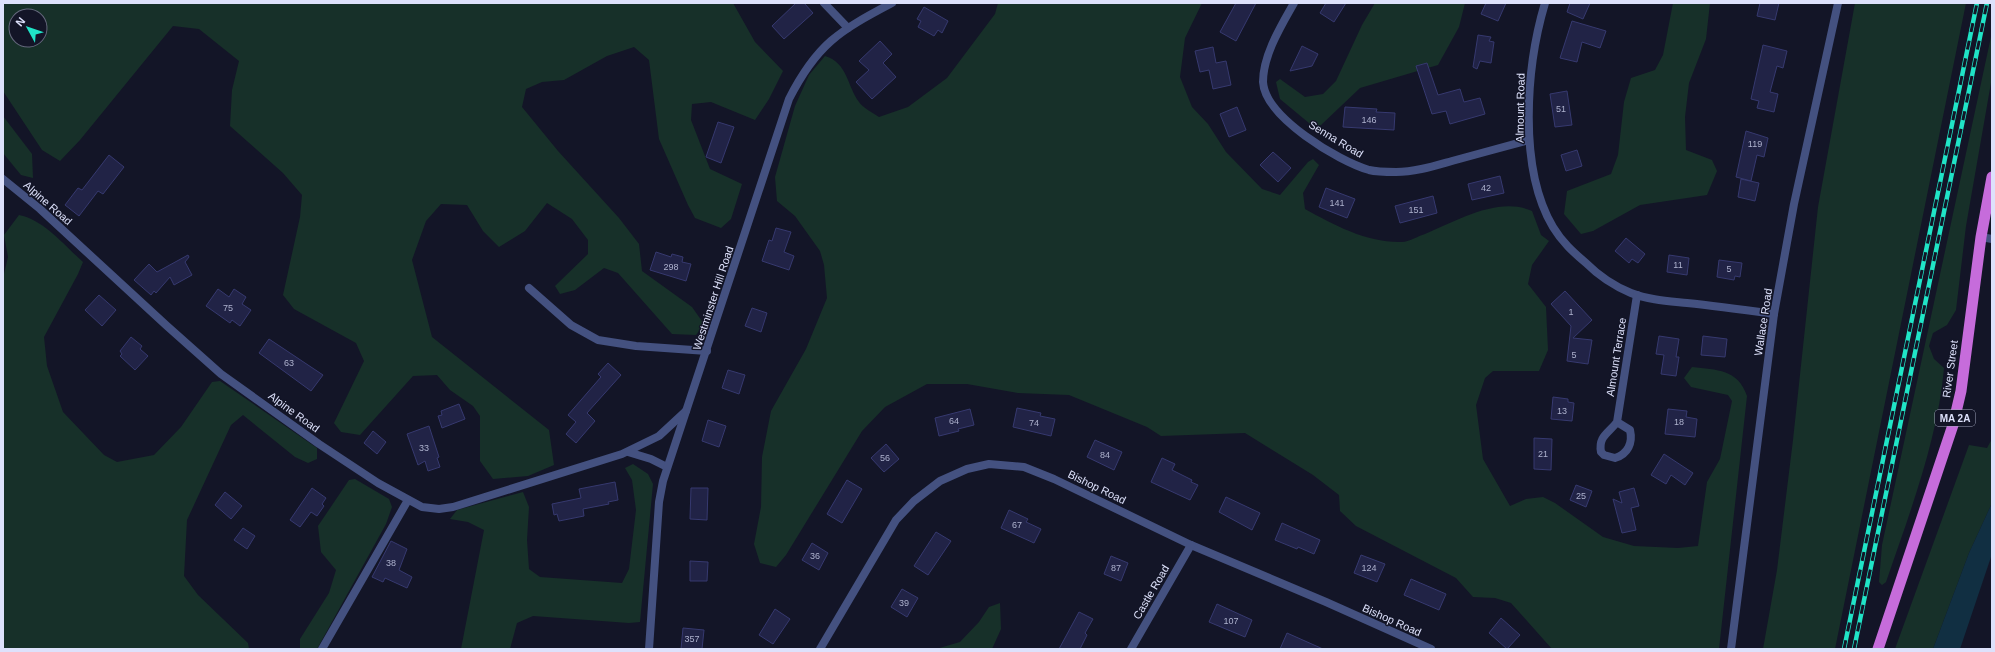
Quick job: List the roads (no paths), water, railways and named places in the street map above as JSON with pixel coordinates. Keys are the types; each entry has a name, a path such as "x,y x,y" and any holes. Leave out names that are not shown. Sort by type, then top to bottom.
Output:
{"highway":[{"name":"River Street","path":"1878,649 1953,425 1962,384 1986,238 1992,177"}],"street":[{"path":"824,3 848,28"},
{"name":"Westminster Hill Road","path":"649,649 659,502 667,467 707,351 789,99 807,66 832,39 848,28 892,3"},
{"name":"Senna Road","path":"1294,3 1283,23 1268,58 1264,76 1265,92 1274,109 1282,117 1324,148 1358,166 1383,172 1397,172 1422,170 1528,140"},
{"name":"Almount Road","path":"1545,3 1533,58 1528,140 1543,206 1560,237 1575,254 1600,276 1619,288 1637,295 1656,300 1774,314"},
{"name":"Wallace Road","path":"1731,649 1774,314 1794,204 1838,3"},
{"name":"Alpine Road","path":"3,179 40,209 221,374 319,444 378,483 422,506 433,508 453,507 628,452 659,436 686,411"},
{"path":"529,288 571,325 598,340 636,346 707,351"},
{"name":"Almount Terrace","path":"1617,422 1637,295"},
{"path":"1617,422 1630,430 1631,441 1626,452 1615,458 1604,455 1600,452 1600,447 1604,434 1617,422"},
{"path":"628,452 652,459 667,467"},
{"name":"Bishop Road","path":"820,649 896,520 914,501 940,482 967,469 989,464 1024,467 1054,479 1191,545 1326,602 1431,649"},
{"path":"322,649 408,500"},
{"name":"Castle Road","path":"1130,649 1191,545"}],"water":[{"path":"1992,503 1992,554 1960,649 1933,649 1969,553"}],"railway":[{"path":"1844,649 1977,3"},
{"path":"1854,649 1987,3"}]}
